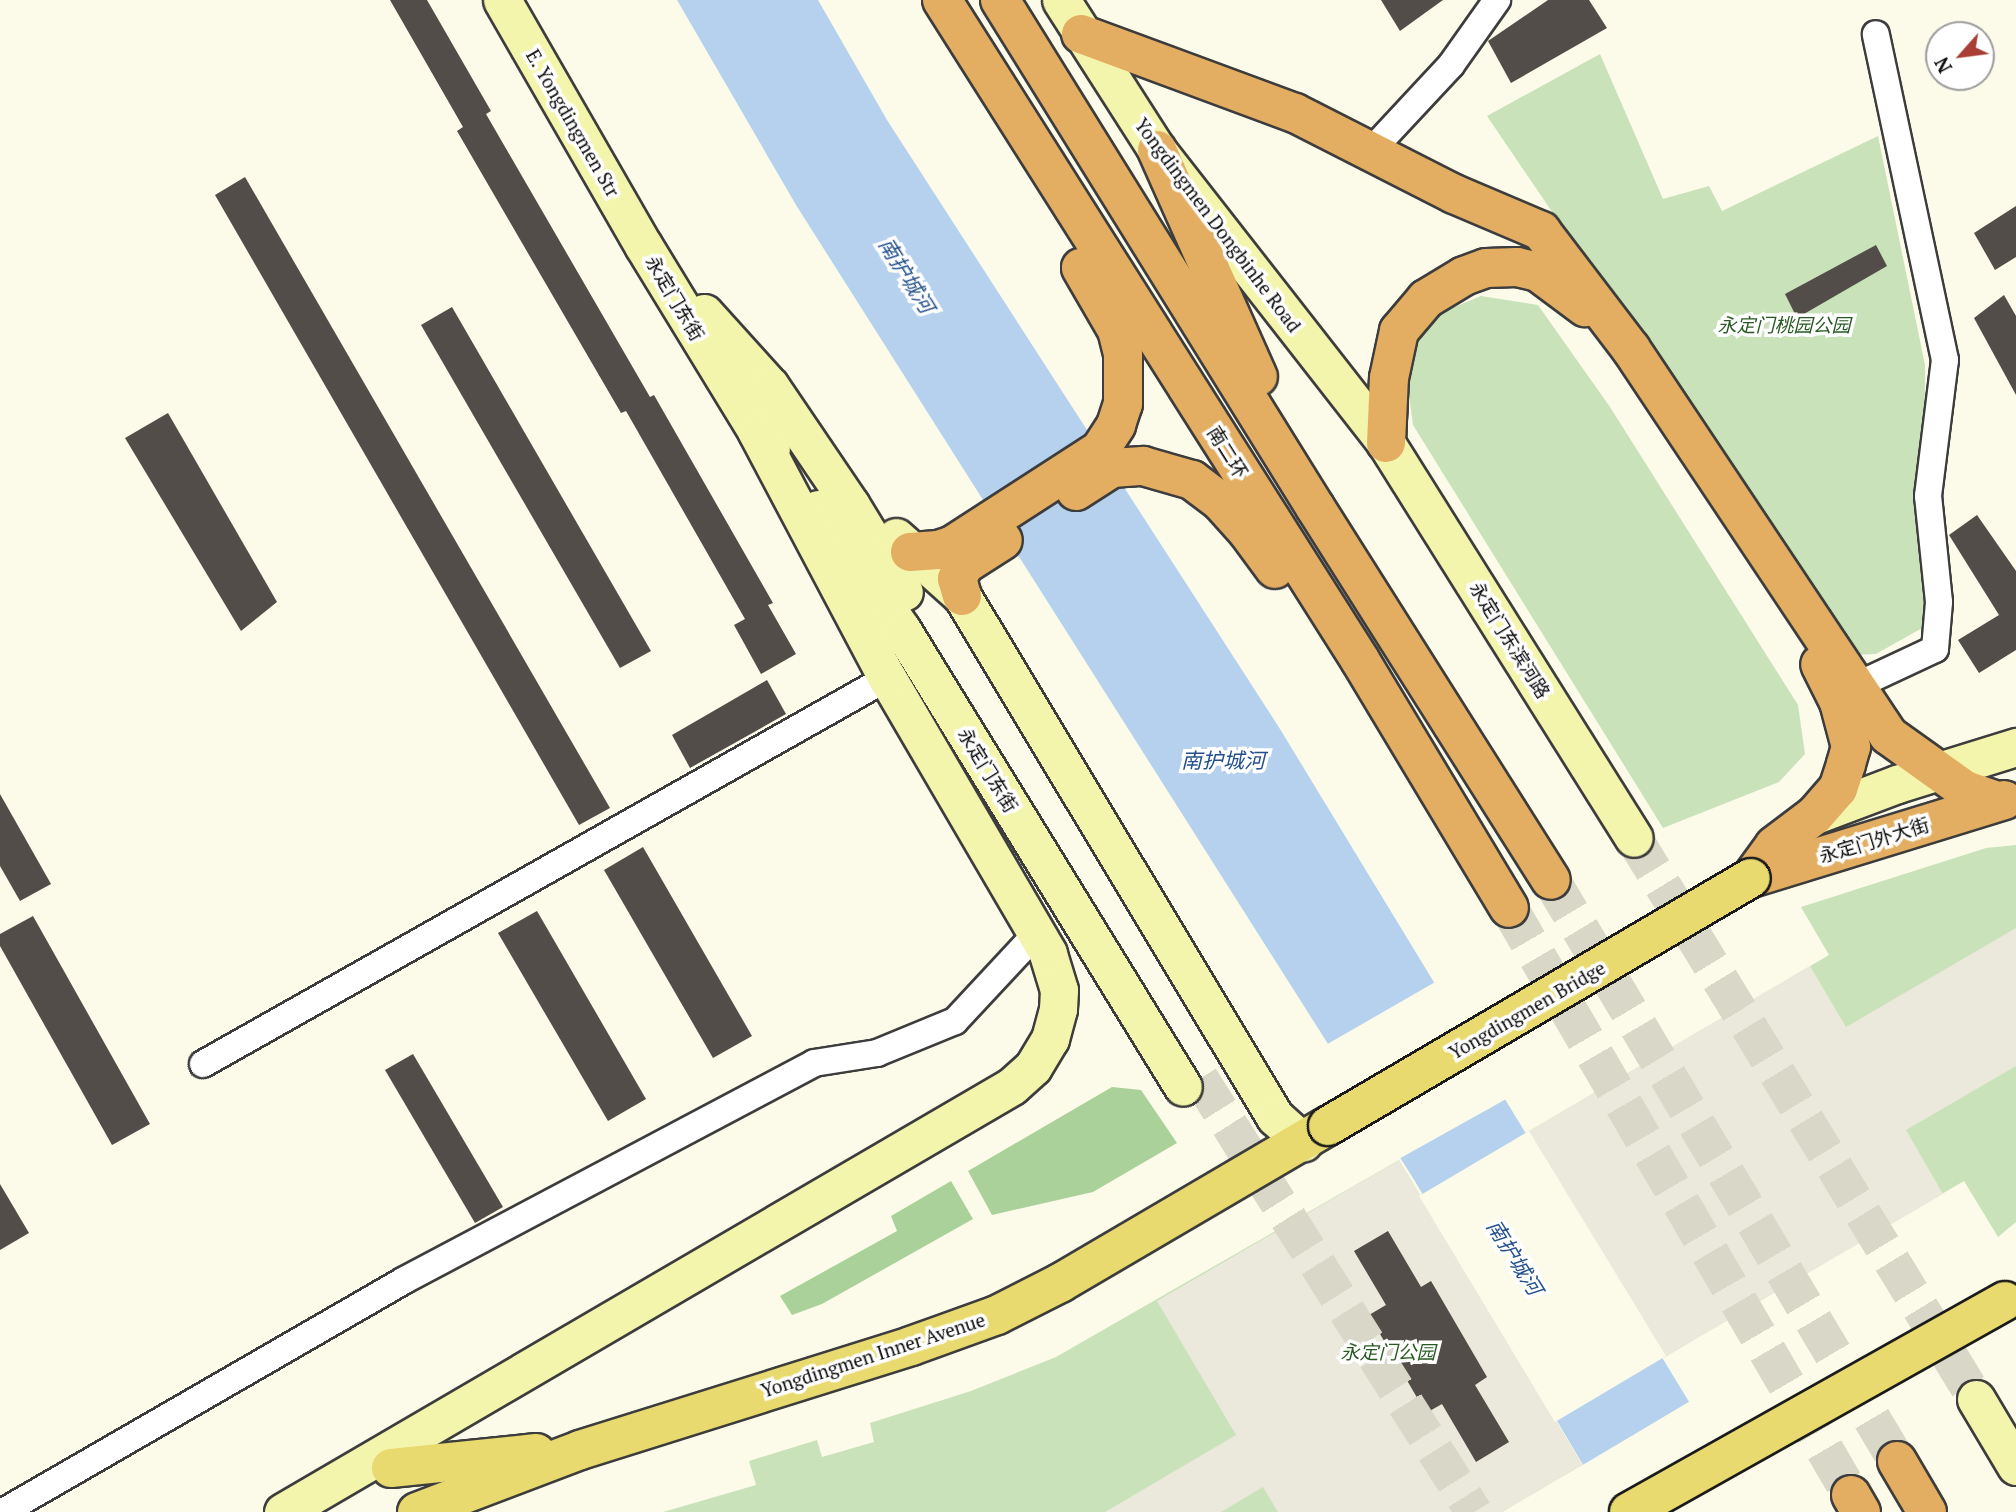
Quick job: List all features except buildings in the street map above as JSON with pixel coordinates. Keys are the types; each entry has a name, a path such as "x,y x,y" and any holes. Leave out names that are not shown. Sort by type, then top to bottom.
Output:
{"highway":[{"name":"南二环","path":"942,0 1360,660 1509,908"},
{"path":"1000,0 1551,880"},
{"path":"1081,34 1295,113 1454,194 1541,231 1631,349 1858,685 1888,735 1936,772 1965,790 2006,800"},
{"path":"960,569 1100,450 1116,425 1123,404 1125,377 1117,330 1047,213 998,89"},
{"path":"1157,150 1315,507"},
{"path":"1386,443 1389,378 1399,331 1426,299 1464,276 1486,268 1517,267 1538,272 1587,308 1671,430 1816,656 1839,702 1851,747 1838,789 1815,815 1774,846 1751,878"},
{"path":"960,569 1112,468 1143,466 1167,471 1192,480 1220,501 1247,531 1294,597 1360,660"},
{"path":"910,552 937,550 960,569"},
{"name":"永定门外大街","path":"1751,878 2006,800"},
{"path":"1897,1461 1927,1512"}],"main road":[{"name":"Yongdingmen Bridge","path":"1315,1134 1751,878"},
{"name":"Yongdingmen Inner Avenue","path":"417,1512 580,1450 911,1346 996,1315 1060,1283 1315,1134"},
{"path":"1629,1512 2012,1297"},
{"path":"391,1468 580,1450"}],"street":[{"name":"E. Yongdingmen Str","path":"502,0 643,246"},
{"name":"Yongdingmen Dongbinhe Road","path":"1061,0 1157,150 1386,443"},
{"path":"1370,152 1451,65 1497,0"},
{"path":"1858,685 1935,649 1939,602 1928,496 1945,360 1876,34"},
{"name":"永定门东街","path":"643,246 770,386 850,504 1191,1082 902,630 824,517 757,432 643,246"},
{"path":"287,1510 1023,1078 1045,1049 1058,1009 1056,975 1037,933 887,678 757,432"},
{"name":"永定门东滨河路","path":"1386,443 1634,838"},
{"path":"850,504 884,525 910,552 960,569 1275,1118 1315,1134"},
{"path":"203,1064 887,678"},
{"path":"1815,815 2016,747"},
{"path":"2,1512 403,1282 814,1063 877,1053 955,1021 1037,933"},
{"path":"1976,1399 2016,1466"},
{"path":"287,1510 391,1468"}],"green space":[{"name":"永定门桃园公园","path":"1600,54 1663,199 1709,186 1722,211 1878,136 1925,365 1924,627 1876,654 1853,655 1487,116"},
{"path":"1481,296 1538,305 1610,407 1798,705 1805,754 1779,782 1663,828 1413,425 1405,366 1433,316"},
{"name":"永定门公园","path":"2016,845 2016,1222 1998,1237 1964,1181 1556,1421 1582,1465 1502,1512 663,1512 756,1485 749,1461 817,1440 822,1457 874,1442 870,1423 971,1391 1056,1357 1399,1160 1420,1195 1829,955 1801,907 1986,848"},
{"path":"1112,1087 1141,1090 1177,1143 1093,1192 992,1215 968,1171"},
{"path":"951,1181 973,1219 822,1304 792,1315 780,1296 897,1231 891,1216"}],"shaded area":[{"name":"永定门公园","path":"2016,928 2016,1066 1906,1130 1943,1194 1556,1421 1582,1465 1502,1512 1278,1512 1263,1487 1221,1512 1105,1512 1236,1435 1157,1301 1399,1160 1420,1195 1810,966 1846,1027","holes":["1388,1232 1421,1287 1431,1281 1487,1377 1475,1385 1509,1442 1476,1461 1442,1404 1426,1413 1369,1316 1386,1305 1354,1251"]}],"water":[{"name":"南护城河","path":"677,0 818,0 887,120 1280,729 1756,1512 1611,1512 1413,1178 796,205"}],"pier":[{"path":"1437,981 1508,1098 1397,1160 1324,1046"},
{"path":"1529,1131 1666,1356 1555,1422 1419,1196"},
{"path":"1692,1400 1760,1512 1607,1512 1581,1466"}],"tunnel":[{"path":"1634,838 1976,1399"},
{"path":"1551,880 1897,1461"},
{"path":"1509,908 1851,1495"},
{"path":"1200,1078 1474,1512"}]}
